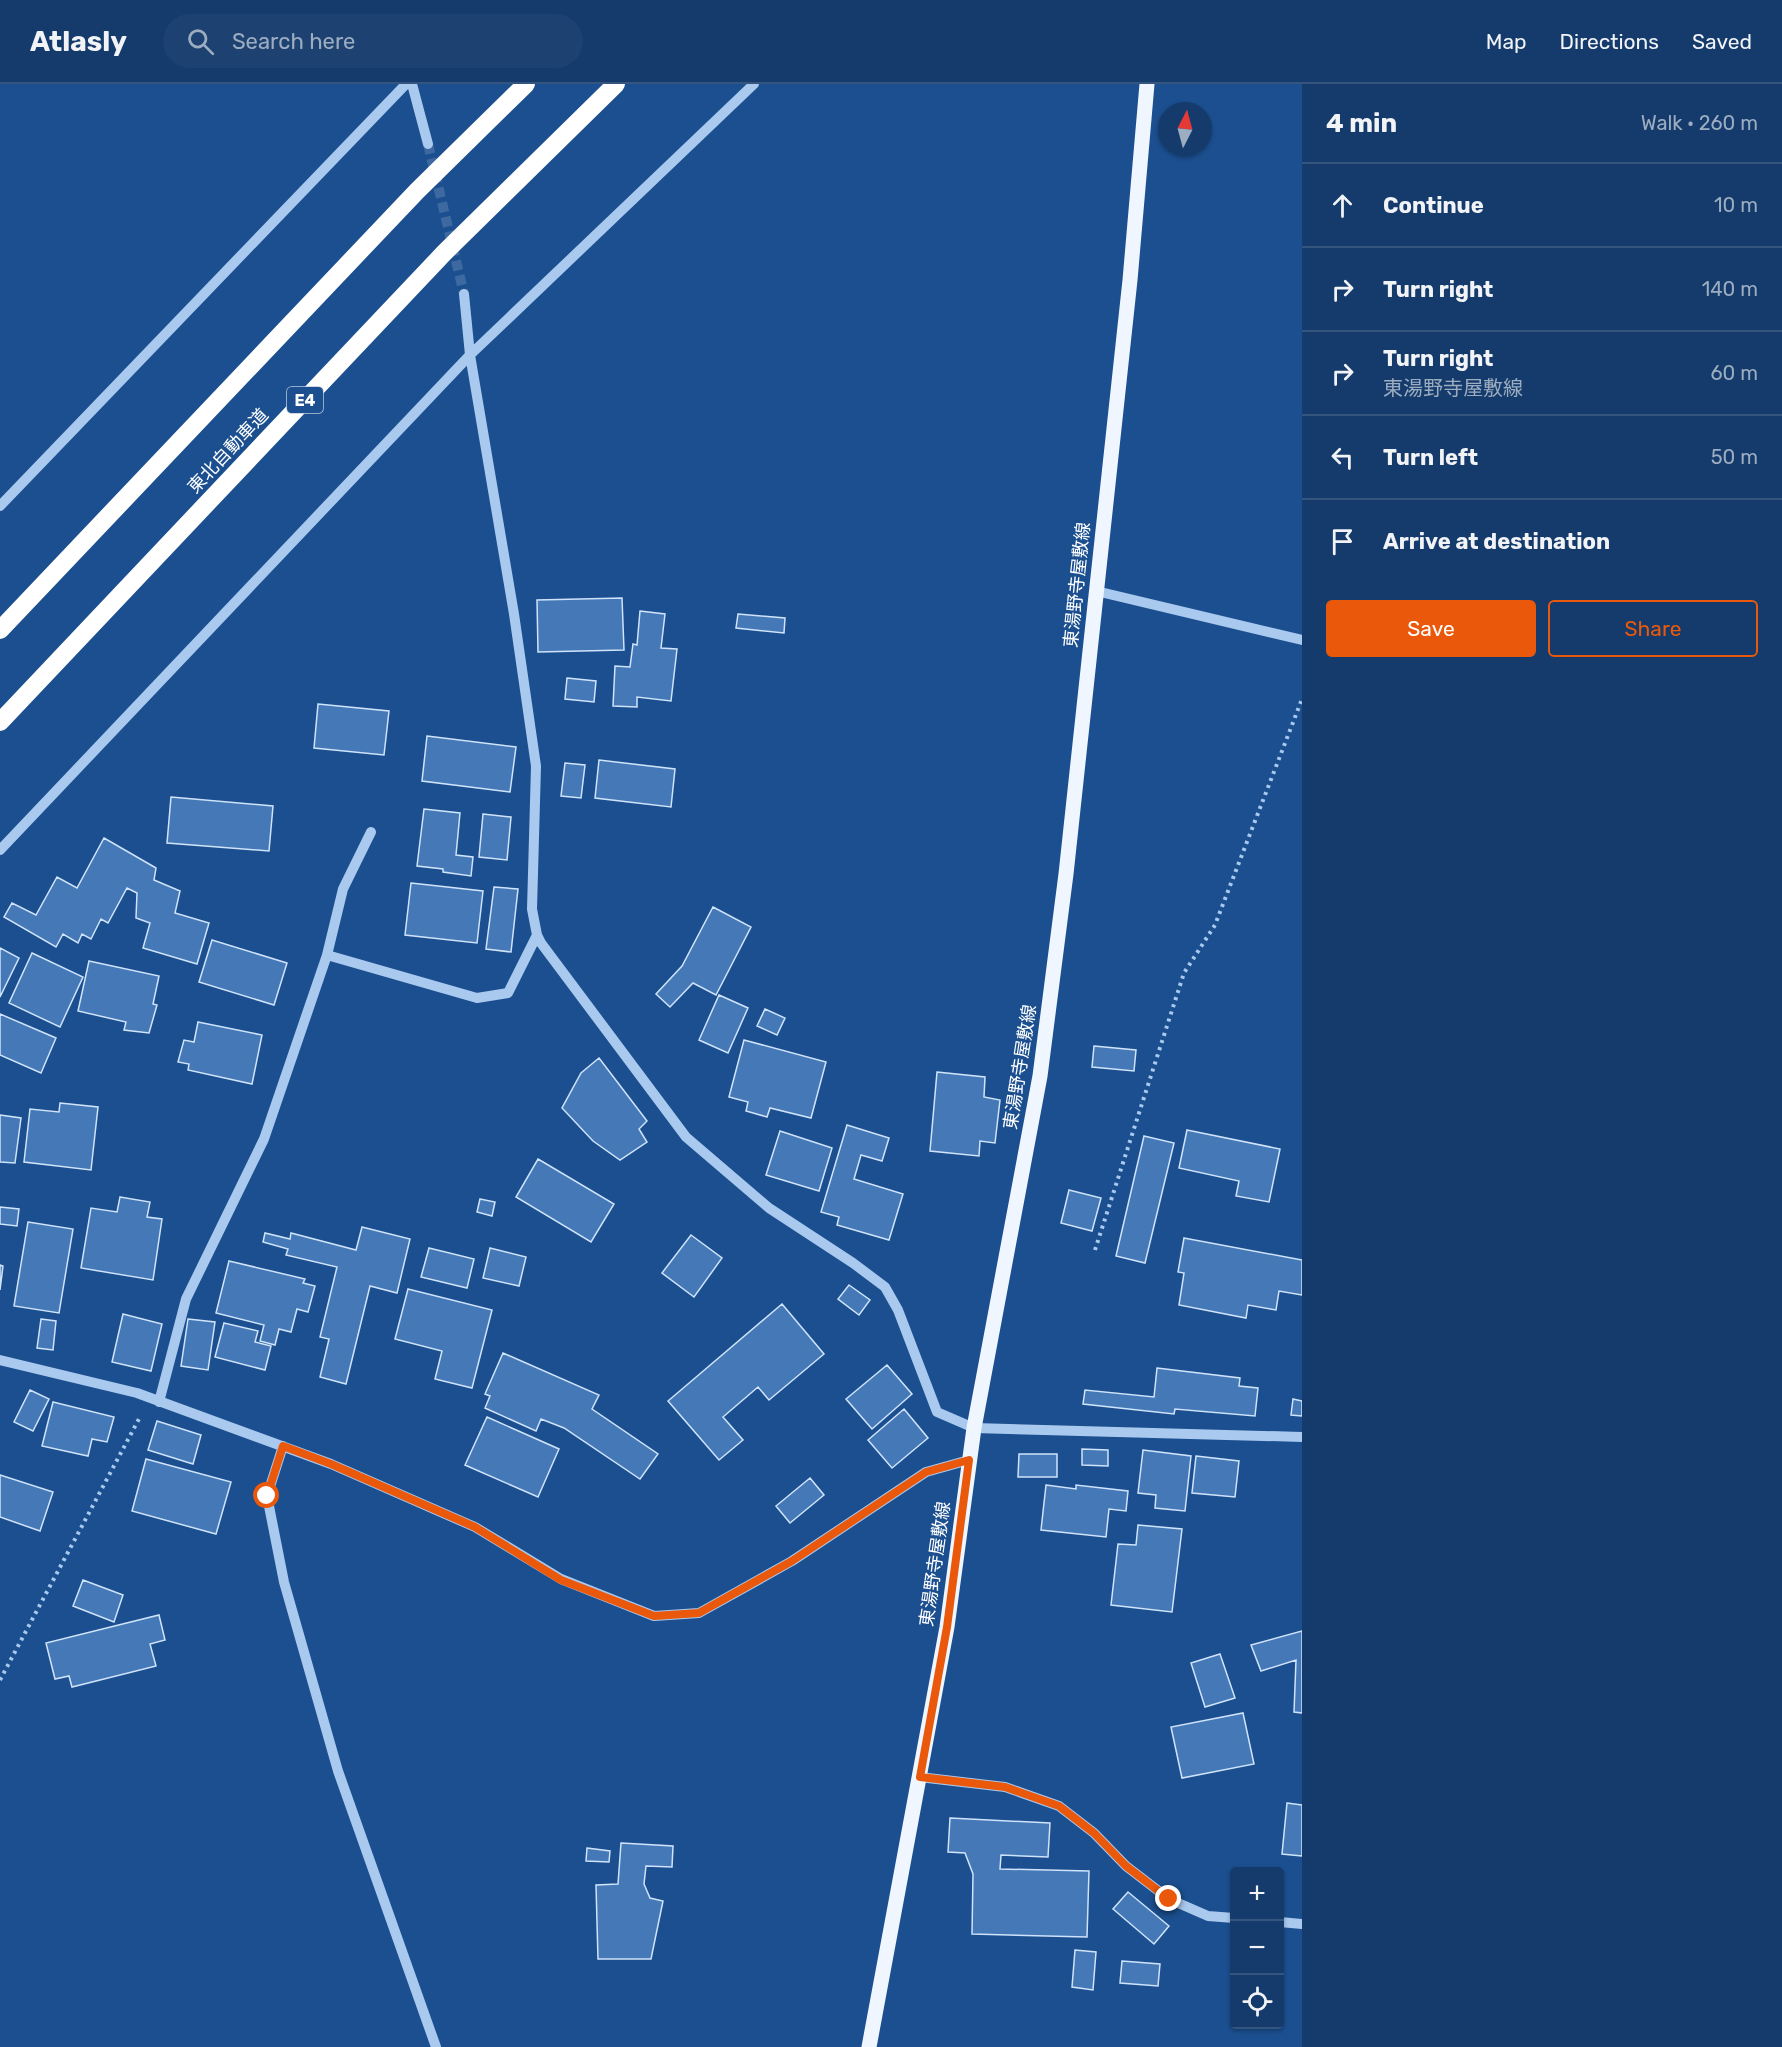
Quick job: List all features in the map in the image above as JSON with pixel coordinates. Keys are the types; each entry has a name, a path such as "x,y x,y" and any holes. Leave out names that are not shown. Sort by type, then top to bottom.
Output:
{"highway":[{"path":"0,630 409,200 526,84"},
{"name":"東北自動車道","path":"0,722 444,253 616,84"}],"main road":[{"name":"東湯野寺屋敷線","path":"869,2047 947,1627 974,1428 1040,1076 1066,874 1130,280 1147,84"}],"street":[{"path":"0,506 406,84"},
{"path":"412,84 428,144"},
{"path":"0,850 470,355 754,84"},
{"path":"464,294 470,355 514,614 536,766 532,909 537,935 548,952 687,1137 769,1208 853,1263 885,1287 898,1310 937,1412 974,1428 1302,1437"},
{"path":"1096,591 1302,640"},
{"path":"155,1400 186,1299 264,1139 327,955 343,889 371,831"},
{"path":"327,955 477,999 508,993 537,935"},
{"path":"0,1360 155,1400 331,1464 475,1527 561,1580 654,1616 699,1613 792,1561 926,1472 969,1460"},
{"path":"283,1446 267,1496 284,1582 338,1771 436,2047"},
{"path":"920,1777 1005,1787 1059,1806 1094,1833 1126,1866 1169,1899 1208,1916 1230,1918"},
{"path":"1284,1922 1302,1924"}],"path":[{"path":"1095,1250 1184,973 1215,925 1302,699"},
{"path":"0,1680 155,1400"}],"building":[{"path":"622,598 624,650 538,652 537,600"},
{"path":"640,611 665,614 661,648 677,649 671,701 637,697 637,707 613,706 615,666 630,667 633,644 637,645"},
{"path":"738,614 785,618 784,633 736,628"},
{"path":"567,678 596,681 594,702 565,699"},
{"path":"318,704 389,711 384,755 314,748"},
{"path":"427,736 516,747 510,792 422,781"},
{"path":"599,760 675,769 671,807 595,798"},
{"path":"565,763 585,765 581,798 561,796"},
{"path":"171,797 273,806 269,851 167,843"},
{"path":"424,809 460,813 456,855 473,857 471,876 417,866"},
{"path":"483,814 511,817 507,860 479,857"},
{"path":"104,838 156,868 154,880 180,891 175,913 209,923 197,964 143,948 150,923 136,918 137,893 127,888 108,923 101,919 91,939 82,934 78,943 63,934 56,947 4,917 12,903 36,915 57,877 77,888"},
{"path":"411,883 483,891 477,943 405,935"},
{"path":"494,887 518,889 511,952 486,949"},
{"path":"713,907 751,927 716,995 693,983 670,1007 656,994 682,966"},
{"path":"212,940 287,963 274,1005 199,982"},
{"path":"0,948 19,958 0,997"},
{"path":"32,953 83,977 60,1027 9,1003"},
{"path":"89,961 159,976 153,1004 157,1005 149,1033 124,1030 126,1022 78,1011"},
{"path":"719,995 748,1008 728,1053 699,1040"},
{"path":"765,1009 785,1018 777,1035 757,1026"},
{"path":"0,1014 56,1038 41,1073 0,1055"},
{"path":"198,1022 262,1035 252,1084 188,1070 189,1064 178,1062 184,1040 194,1042"},
{"path":"744,1040 826,1062 811,1118 770,1108 767,1117 746,1111 748,1102 729,1097"},
{"path":"1094,1046 1136,1050 1134,1071 1092,1067"},
{"path":"599,1058 647,1121 639,1129 647,1142 620,1160 593,1141 562,1108 581,1073"},
{"path":"937,1072 985,1077 984,1097 1000,1100 995,1143 980,1141 979,1156 930,1151"},
{"path":"60,1103 98,1107 91,1170 24,1162 30,1109 59,1112"},
{"path":"0,1115 21,1118 15,1163 0,1162"},
{"path":"847,1125 889,1138 882,1161 861,1155 854,1179 903,1194 889,1240 837,1225 839,1217 821,1212"},
{"path":"1187,1130 1280,1149 1269,1202 1236,1196 1239,1181 1179,1168"},
{"path":"780,1131 832,1148 819,1191 766,1175"},
{"path":"1144,1136 1174,1143 1145,1263 1116,1256"},
{"path":"538,1159 614,1204 591,1242 516,1197"},
{"path":"1069,1190 1101,1198 1092,1231 1061,1223"},
{"path":"120,1197 150,1202 147,1217 162,1219 153,1280 81,1268 91,1208 117,1212"},
{"path":"480,1199 495,1202 492,1216 477,1212"},
{"path":"0,1207 19,1209 17,1226 0,1224"},
{"path":"28,1222 73,1229 59,1313 14,1306"},
{"path":"362,1227 410,1239 397,1293 370,1286 346,1384 320,1377 329,1339 320,1337 337,1267 286,1255 288,1249 263,1242 265,1233 290,1239 291,1233 356,1250"},
{"path":"691,1235 722,1258 694,1297 662,1273"},
{"path":"1184,1238 1302,1260 1302,1295 1279,1291 1276,1310 1248,1305 1246,1318 1179,1305 1184,1273 1178,1272"},
{"path":"429,1248 474,1259 467,1288 421,1277"},
{"path":"490,1248 526,1257 519,1286 483,1278"},
{"path":"229,1261 305,1279 303,1283 315,1286 308,1312 297,1309 291,1332 279,1329 275,1345 260,1341 264,1325 216,1313"},
{"path":"0,1265 3,1266 0,1290"},
{"path":"849,1285 870,1300 859,1315 838,1299"},
{"path":"408,1289 492,1310 472,1388 435,1379 442,1351 395,1339"},
{"path":"782,1304 824,1354 769,1400 758,1387 723,1417 743,1440 719,1460 668,1401"},
{"path":"123,1314 162,1324 151,1371 112,1362"},
{"path":"41,1319 56,1321 53,1350 37,1348"},
{"path":"188,1319 215,1322 208,1370 181,1366"},
{"path":"224,1323 258,1331 255,1342 271,1346 265,1370 215,1357"},
{"path":"503,1353 599,1395 592,1409 658,1454 640,1479 564,1428 541,1419 536,1431 485,1408 490,1396 485,1394"},
{"path":"887,1365 912,1394 872,1429 846,1399"},
{"path":"1157,1368 1240,1378 1239,1386 1258,1388 1255,1416 1175,1409 1174,1414 1083,1404 1085,1390 1154,1397"},
{"path":"30,1390 49,1399 33,1431 14,1422"},
{"path":"1293,1399 1302,1401 1302,1416 1291,1415"},
{"path":"53,1402 114,1417 107,1442 92,1439 88,1456 42,1446"},
{"path":"904,1409 928,1438 892,1468 868,1440"},
{"path":"487,1417 559,1449 538,1497 465,1465"},
{"path":"157,1421 201,1435 193,1464 148,1450"},
{"path":"1082,1449 1108,1450 1108,1466 1082,1465"},
{"path":"1143,1450 1191,1456 1185,1511 1155,1508 1156,1495 1138,1493"},
{"path":"1019,1454 1057,1454 1057,1477 1018,1477"},
{"path":"1196,1456 1239,1461 1235,1497 1192,1493"},
{"path":"146,1459 231,1482 216,1534 132,1511"},
{"path":"0,1475 53,1492 40,1531 0,1517"},
{"path":"810,1478 824,1495 790,1523 776,1506"},
{"path":"1046,1485 1076,1489 1076,1485 1128,1491 1126,1511 1109,1509 1106,1537 1041,1530"},
{"path":"1138,1525 1182,1529 1172,1612 1111,1605 1118,1544 1136,1545"},
{"path":"83,1580 123,1595 114,1622 73,1606"},
{"path":"159,1615 165,1640 150,1644 156,1666 72,1687 69,1676 55,1679 46,1643"},
{"path":"1302,1631 1302,1713 1294,1712 1296,1660 1261,1671 1251,1645"},
{"path":"1220,1654 1235,1698 1205,1707 1191,1663"},
{"path":"1243,1713 1254,1764 1182,1778 1171,1727"},
{"path":"1287,1803 1302,1805 1302,1856 1282,1854"},
{"path":"950,1818 1050,1823 1048,1857 1001,1855 1000,1869 1089,1871 1087,1937 972,1934 973,1874 965,1853 948,1852"},
{"path":"621,1843 673,1846 672,1867 646,1866 644,1884 650,1898 663,1901 651,1959 598,1959 596,1885 618,1884"},
{"path":"587,1848 610,1851 609,1862 586,1861"},
{"path":"1128,1892 1169,1926 1154,1944 1113,1909"},
{"path":"1075,1950 1096,1952 1093,1990 1072,1987"},
{"path":"1122,1961 1160,1964 1158,1986 1120,1983"}],"tunnel":[{"path":"428,144 464,294"}],"route":[{"path":"267,1496 283,1446 331,1464 475,1527 561,1580 654,1616 699,1613 792,1561 926,1472 969,1460 947,1627 920,1777 1005,1787 1059,1806 1094,1833 1126,1866 1169,1899"}]}
